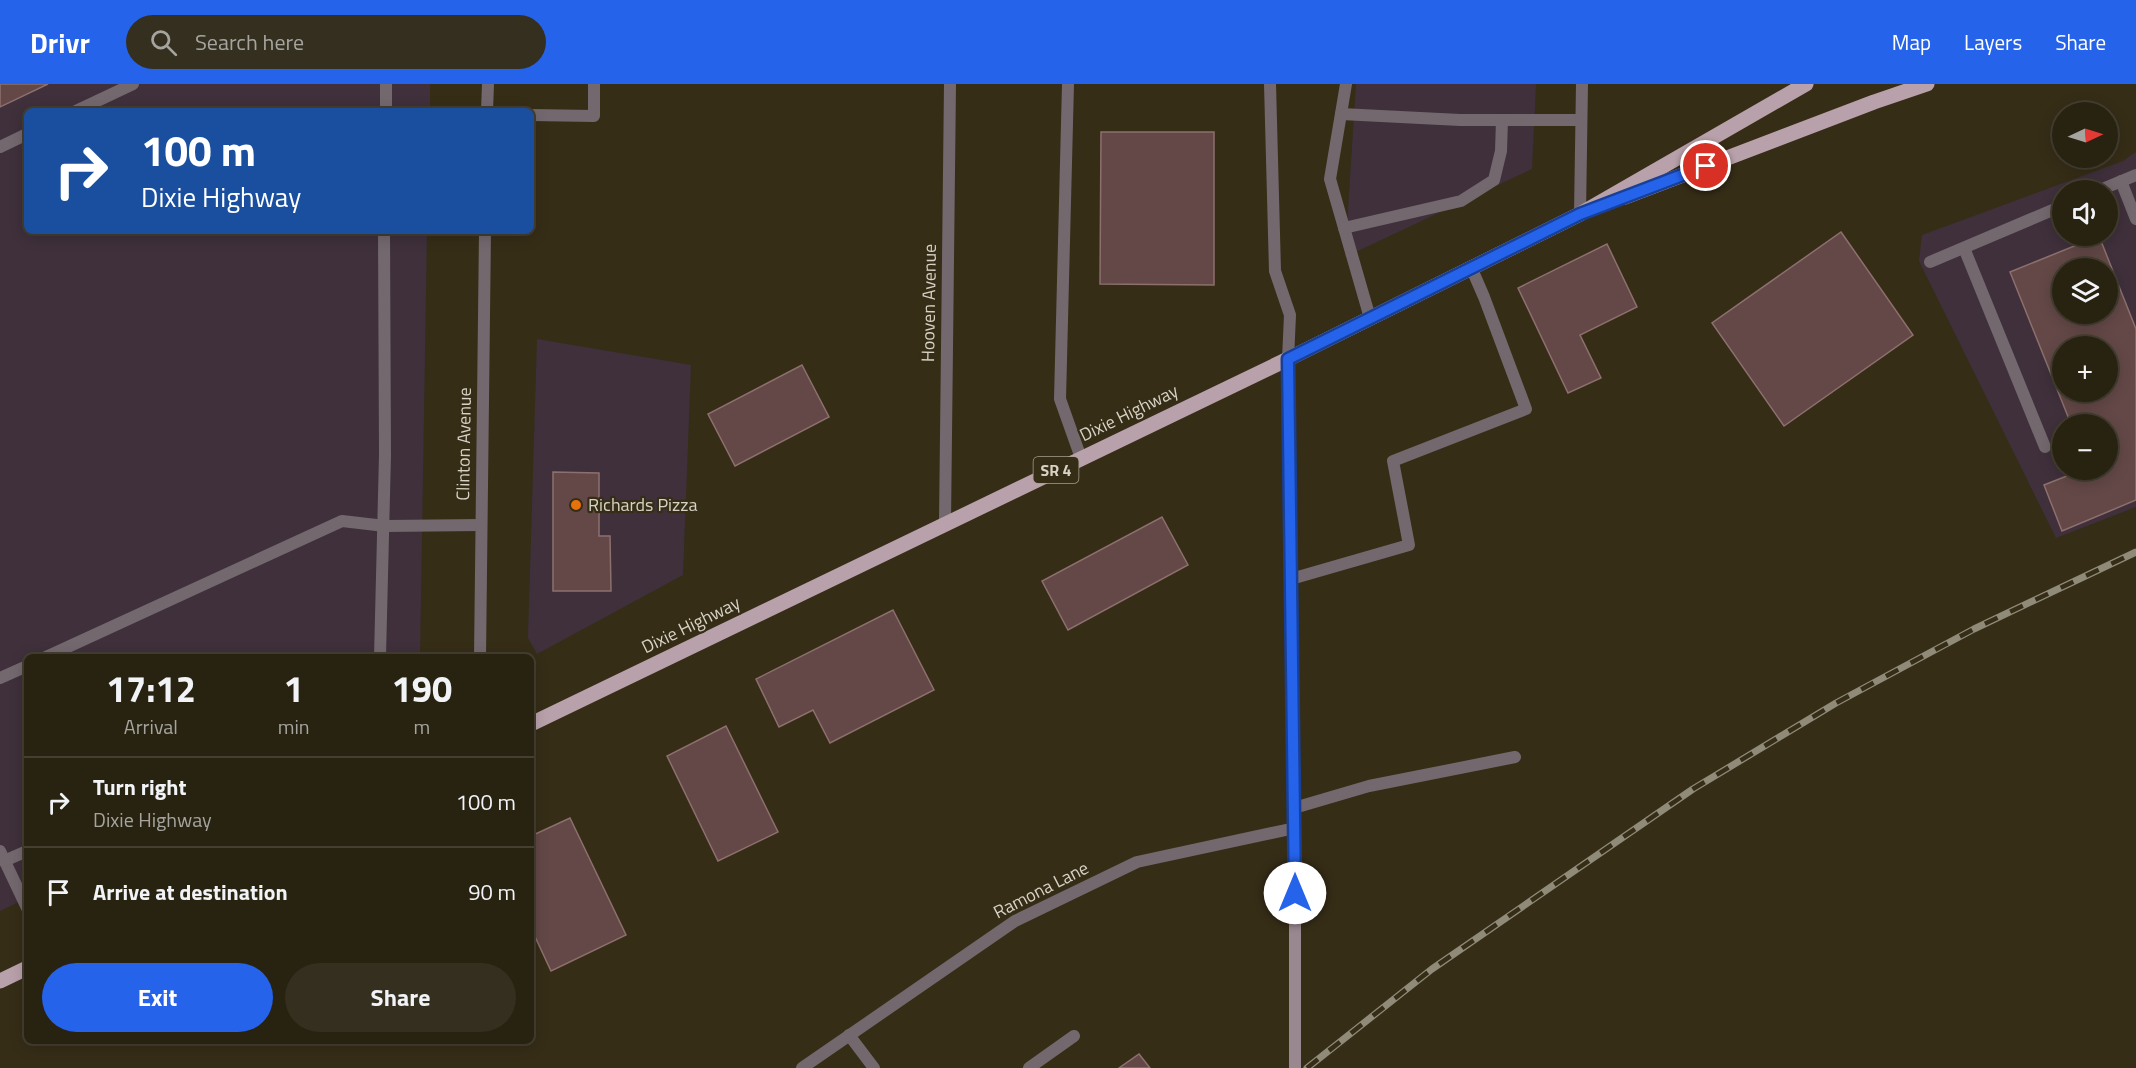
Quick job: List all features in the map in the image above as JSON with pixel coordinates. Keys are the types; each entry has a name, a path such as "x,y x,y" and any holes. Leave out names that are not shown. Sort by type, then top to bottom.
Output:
{"main road":[{"name":"Dixie Highway","path":"534,723 1288,359 1580,214 1806,84"},
{"name":"Dixie Highway","path":"1580,214 1927,84"},
{"path":"0,981 24,969"}],"street":[{"path":"82,108 133,84"},
{"path":"386,84 386,108"},
{"path":"487,108 488,84"},
{"path":"534,115 594,116 594,84"},
{"name":"Hooven Avenue","path":"945,523 950,84"},
{"path":"1068,84 1059,399 1081,458"},
{"path":"1270,84 1275,271 1290,315 1288,359 1295,828 1295,1068"},
{"path":"1346,84 1330,179 1370,318"},
{"path":"1580,214 1582,84"},
{"path":"1341,114 1502,120 1581,120"},
{"path":"1344,228 1461,201 1494,180 1501,151 1502,120"},
{"path":"0,147 24,135"},
{"path":"2118,182 2136,175"},
{"path":"2121,181 2136,219"},
{"path":"1930,262 2052,210"},
{"path":"380,654 385,526 384,234"},
{"name":"Clinton Avenue","path":"480,654 485,234"},
{"path":"1964,248 2044,447"},
{"path":"1291,579 1409,545 1393,461 1526,409 1471,267"},
{"path":"53,654 342,521 385,526 481,525"},
{"path":"0,678 24,667"},
{"path":"1294,807 1379,784 1515,757"},
{"name":"Ramona Lane","path":"802,1068 1015,921 1137,862 1295,828"},
{"path":"24,852 2,856 24,902"},
{"path":"849,1035 874,1068"},
{"path":"1029,1068 1074,1036"}],"shaded area":[{"path":"0,84 430,84 430,108 24,108 24,234 427,234 420,654 24,654 24,899 0,911"},
{"path":"1356,84 1536,84 1532,169 1345,257"},
{"path":"2136,152 2136,507 2056,538 1919,261 1922,235 2052,187 2052,246 2118,246 2118,180 2071,180 2104,168 2118,168 2118,163"},
{"path":"537,339 691,365 683,575 537,654 528,638"}],"building":[{"path":"0,84 48,84 0,107"},
{"path":"1101,132 1214,132 1214,285 1100,284"},
{"path":"1841,232 1913,335 1784,426 1712,323"},
{"path":"1607,244 1637,307 1580,335 1601,378 1568,393 1518,288"},
{"path":"2074,246 2103,246 2108,258 2052,258 2052,324 2118,324 2118,284 2136,329 2136,500 2062,531 2044,485 2057,480 2118,480 2118,414 2067,414 2062,402 2118,402 2118,336 2052,336 2052,377 2010,272"},
{"path":"802,365 829,417 735,466 708,414"},
{"name":"Richards Pizza","path":"553,472 599,473 599,536 610,536 611,591 553,591"},
{"path":"1162,517 1188,565 1068,630 1042,581"},
{"path":"893,610 934,690 830,743 813,710 779,727 756,679"},
{"path":"726,726 778,832 718,861 667,756"},
{"path":"570,818 626,935 551,971 534,934 534,835"},
{"path":"1139,1054 1150,1068 1119,1068"}],"railway":[{"path":"1307,1068 1432,969 1693,789 1836,703 1974,629 2136,552"}],"place":[{"name":"Richards Pizza","path":"576,505"}],"route":[{"path":"1295,893 1288,359 1580,214 1706,166"}]}
